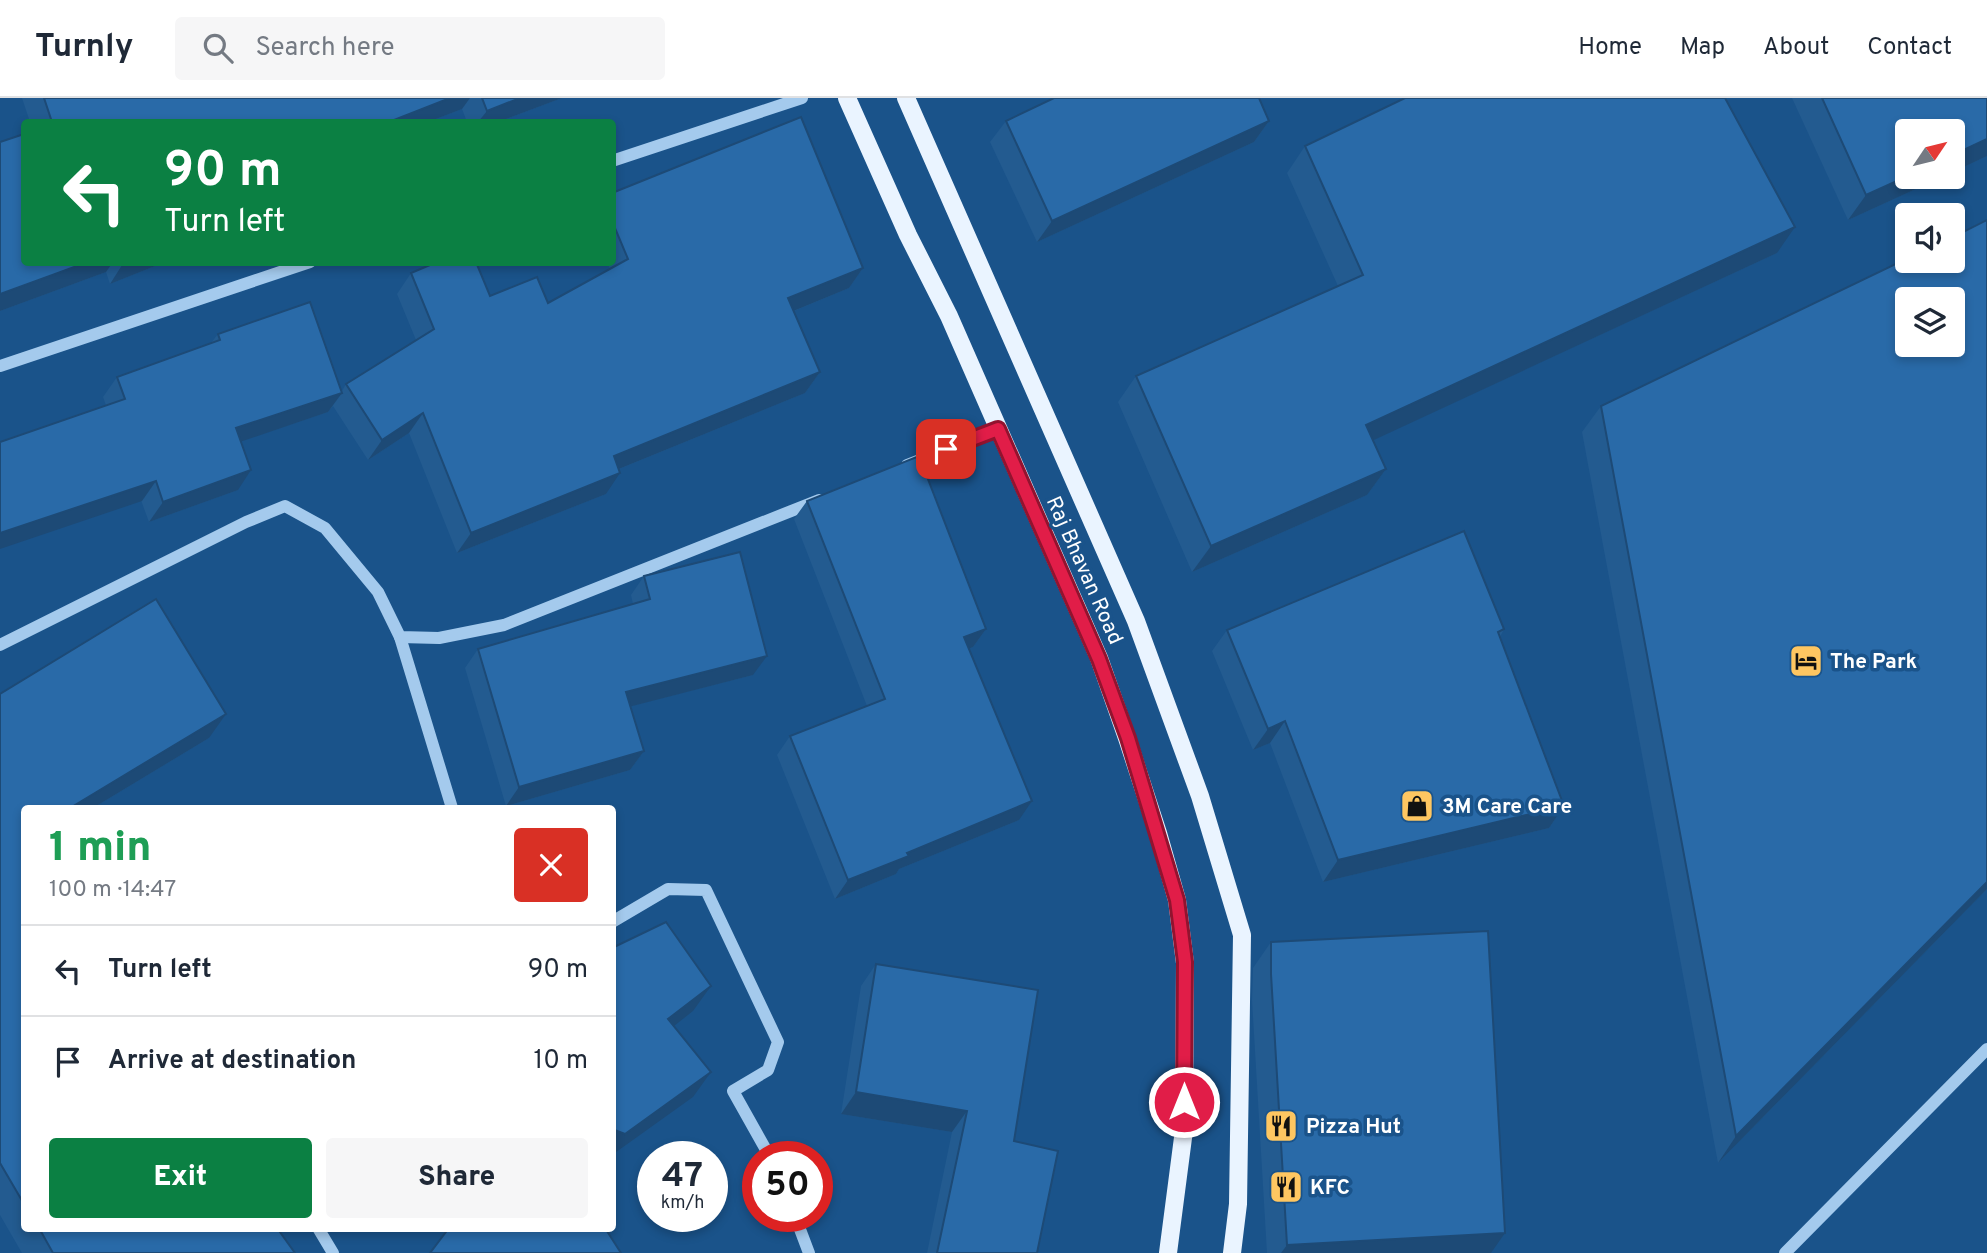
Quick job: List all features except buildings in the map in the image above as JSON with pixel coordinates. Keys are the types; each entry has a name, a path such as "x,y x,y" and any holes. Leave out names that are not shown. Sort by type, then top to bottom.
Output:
{"main road":[{"name":"Raj Bhavan Road","path":"847,98 908,236 949,316 1099,659 1128,738 1177,900 1185,962 1184,1130 1168,1253"},
{"name":"Raj Bhavan Road","path":"906,98 1136,621 1200,796 1242,935 1238,1204 1232,1253"}],"street":[{"path":"616,160 802,98"},
{"path":"0,366 298,266"},
{"path":"894,470 998,429"},
{"path":"400,637 439,638 504,625 829,496"},
{"path":"0,645 246,522 285,506 325,528 378,592 400,637 451,805"},
{"path":"616,920 668,890 706,890 778,1042 768,1070 733,1091 761,1141"},
{"path":"1785,1253 1987,1049"},
{"path":"320,1232 333,1253"},
{"path":"801,1232 809,1253"}],"place":[{"name":"The Park","path":"1806,661"},
{"name":"3M Care Care","path":"1417,806"},
{"name":"Pizza Hut","path":"1281,1126"},
{"name":"KFC","path":"1286,1187"}],"route":[{"path":"946,449 998,429 1099,659 1128,738 1177,900 1185,962 1184,1102"}]}
